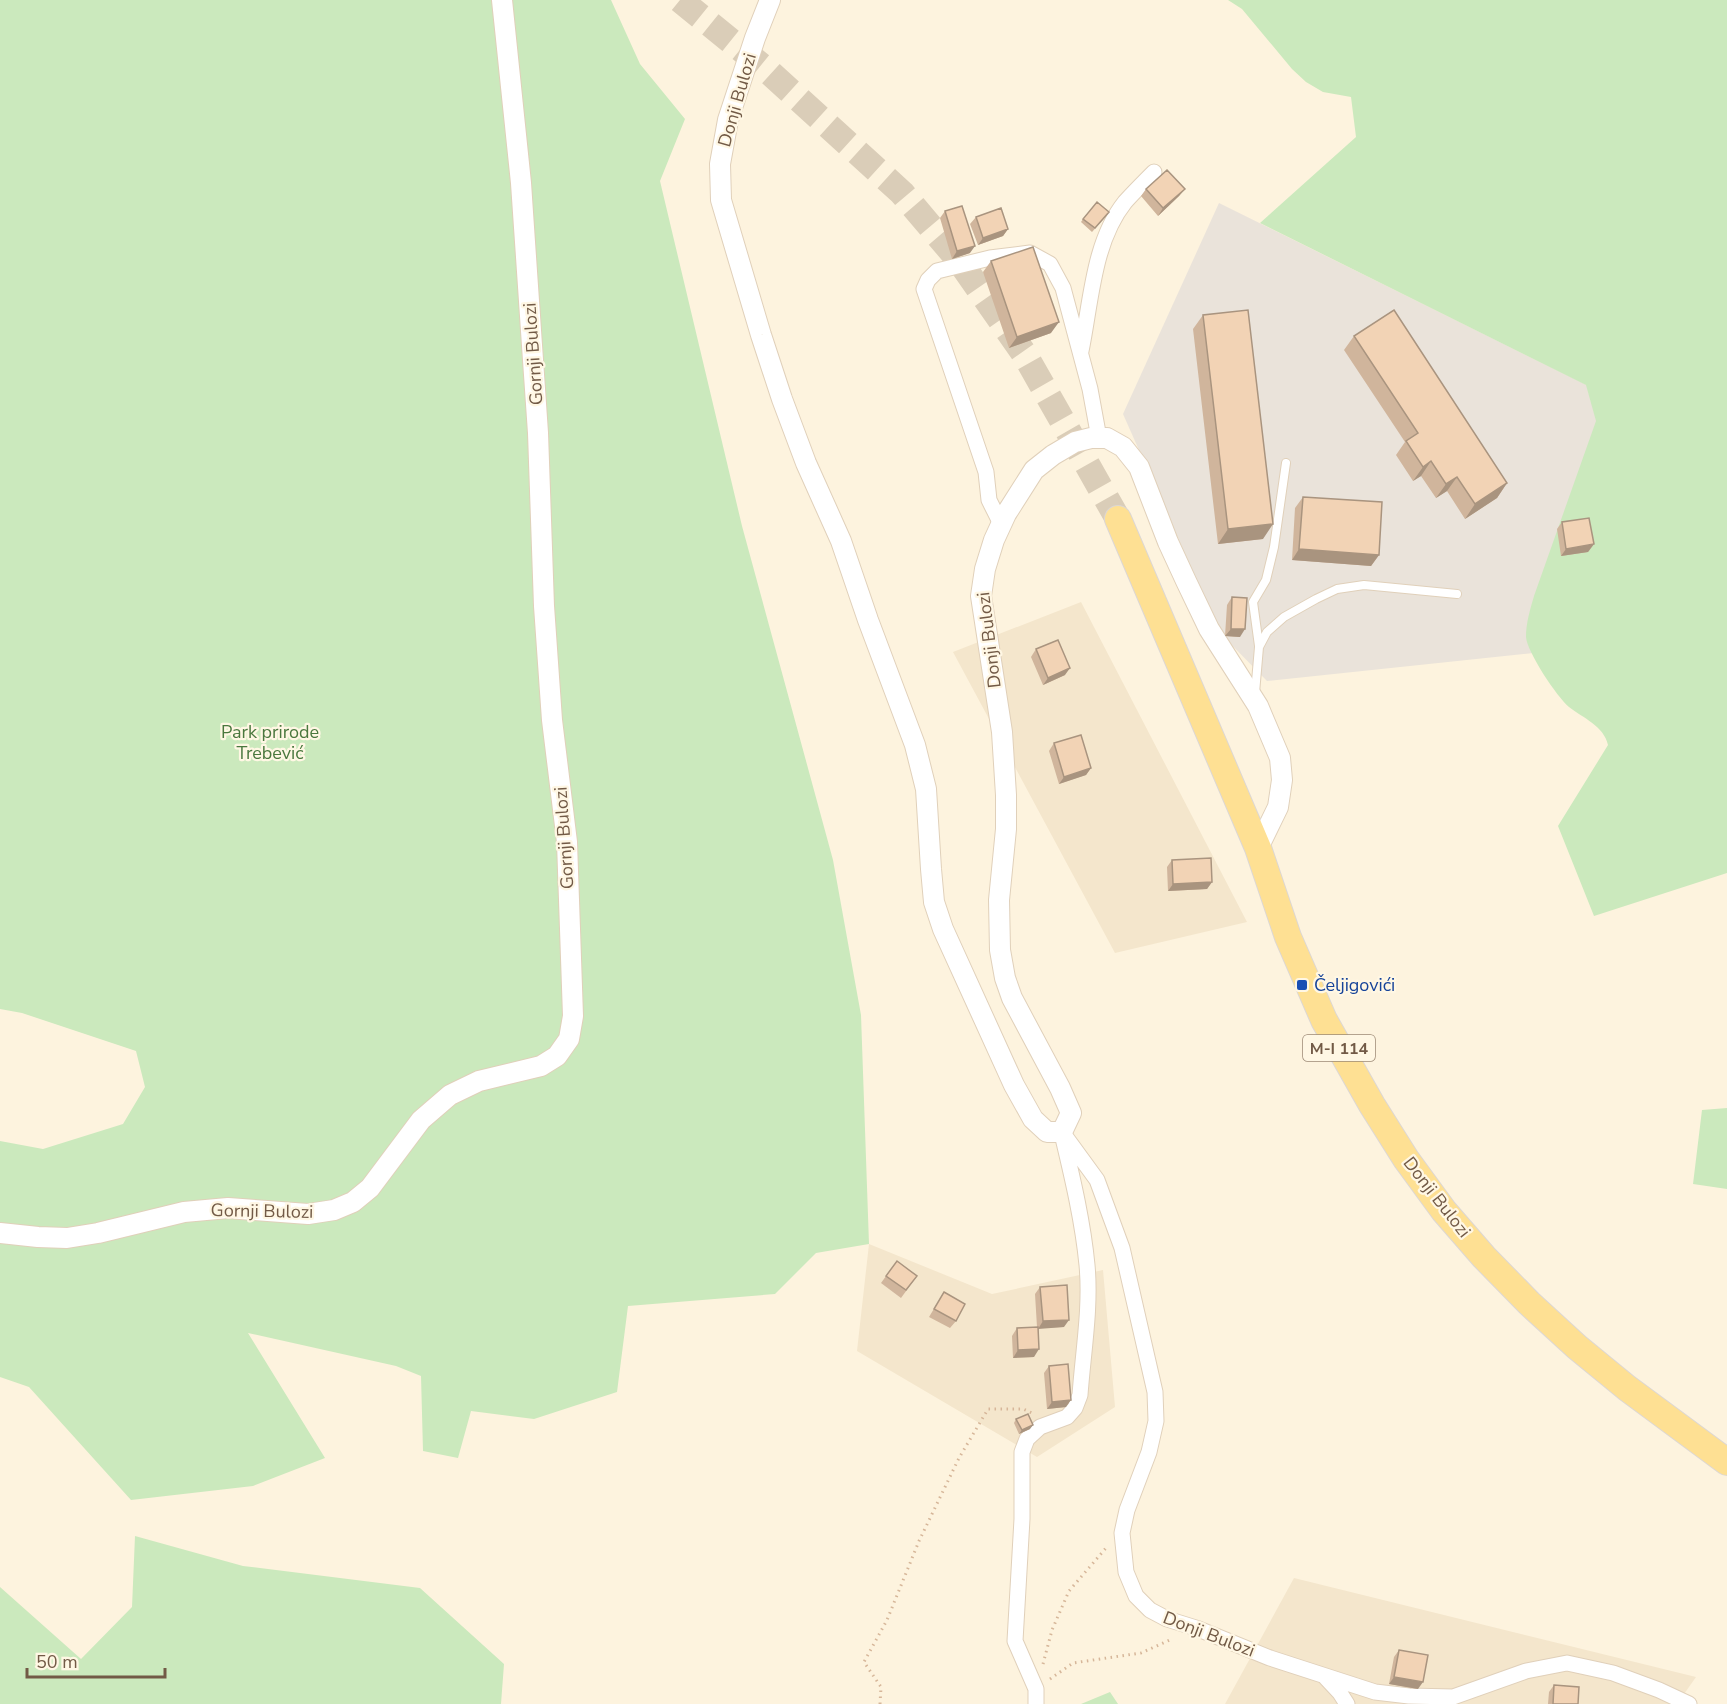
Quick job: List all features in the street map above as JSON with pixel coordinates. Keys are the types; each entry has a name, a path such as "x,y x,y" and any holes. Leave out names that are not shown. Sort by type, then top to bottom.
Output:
{"main road":[{"name":"Donji Bulozi","path":"1118,519 1258,848 1288,937 1324,1020 1372,1105 1406,1159 1444,1211 1506,1280 1577,1347 1727,1462"}],"street":[{"name":"Gornji Bulozi","path":"0,1233 67,1238 98,1233 184,1212 228,1208 309,1214 334,1210 353,1202 370,1188 421,1120 450,1095 479,1082 541,1066 557,1056 569,1039 573,1016 567,842 552,720 544,606 535,381 521,183 502,0"},
{"name":"Donji Bulozi","path":"770,0 728,120 720,164 721,200 782,399 806,463 841,541 915,745 926,789 934,902 943,929 1014,1085 1034,1119 1047,1132 1062,1132"},
{"path":"1081,354 1096,266 1102,247 1124,203 1154,172"},
{"path":"1001,524 989,500 986,472 924,289 927,280 937,272 990,258 1030,253 1050,264 1064,288 1090,389 1099,438 1107,438 1123,447 1139,467 1190,591 1209,629 1254,700 1280,758 1282,780 1278,807 1258,848"},
{"name":"Donji Bulozi","path":"1062,1132 1071,1113 1012,998 1005,978 1000,950 999,900 1006,829 1006,795 1002,732 981,596 985,569 994,540 1011,506 1034,470 1075,442 1099,438"},
{"name":"Donji Bulozi","path":"1062,1132 1097,1180 1122,1248 1155,1392 1156,1421 1149,1452 1127,1510 1122,1533 1126,1572 1136,1596 1150,1610 1167,1619 1196,1628 1270,1658 1375,1692 1409,1696 1453,1697 1526,1671 1567,1663 1613,1673 1689,1704"},
{"path":"1036,1696 1015,1641 1022,1519 1022,1452 1027,1439 1040,1427 1067,1417 1075,1407 1080,1395 1088,1297 1083,1237 1062,1132"},
{"path":"1324,1676 1347,1704"}],"lane":[{"path":"1254,700 1259,647 1253,602 1266,580 1274,547 1286,463"},
{"path":"1259,647 1267,632 1284,617 1337,589 1364,585 1457,594"}],"path":[{"path":"880,1704 881,1687 864,1662 887,1620 919,1541 958,1458 988,1409 1023,1409 1054,1421"},
{"path":"1036,1696 1052,1630 1070,1591 1094,1560 1122,1533"},
{"path":"1036,1696 1073,1663 1142,1653 1196,1628"}],"shaded area":[{"path":"1219,203 1599,391 1600,646 1267,681 1220,633 1123,414"},
{"path":"1081,602 1247,922 1115,953 953,652"},
{"path":"869,1244 992,1294 1103,1270 1115,1407 1037,1457 857,1351"},
{"path":"1294,1578 1696,1677 1677,1704 1225,1704"}],"green space":[{"name":"Park prirode Trebević","path":"0,0 611,0 640,64 685,119 660,181 742,526 833,860 861,1015 869,1244 816,1253 775,1294 628,1306 617,1392 534,1419 471,1411 458,1458 423,1451 421,1376 396,1366 248,1333 325,1458 253,1486 131,1500 29,1387 0,1377 0,1141 43,1149 123,1124 145,1087 136,1051 22,1013 0,1009"},
{"path":"1228,0 1727,0 1727,873 1594,916 1558,826 1608,745 1606,738 1598,728 1569,707 1557,694 1537,663 1526,637 1527,622 1534,596 1596,421 1586,385 1260,223 1356,137 1351,97 1323,92 1306,82 1292,69 1242,9"},
{"path":"1727,1108 1727,1189 1693,1184 1702,1110"},
{"path":"135,1536 243,1566 420,1588 504,1664 501,1704 0,1704 0,1587 81,1659 132,1607"},
{"path":"1110,1692 1118,1704 1081,1704"}],"building":[{"path":"1167,170 1185,189 1163,208 1146,189"},
{"path":"1097,202 1109,212 1095,228 1083,219"},
{"path":"962,206 975,246 957,251 945,211"},
{"path":"1001,208 1008,229 983,238 976,217"},
{"path":"1033,247 1059,322 1017,337 991,261"},
{"path":"1248,310 1273,524 1228,529 1203,315"},
{"path":"1394,310 1507,483 1475,504 1457,477 1446,484 1431,461 1423,467 1406,441 1418,433 1354,336"},
{"path":"1303,497 1382,502 1379,555 1299,549"},
{"path":"1589,518 1594,544 1566,549 1562,522"},
{"path":"1232,597 1247,598 1245,629 1231,629"},
{"path":"1058,640 1070,668 1048,678 1036,649"},
{"path":"1081,735 1091,768 1064,777 1054,743"},
{"path":"1211,858 1212,882 1173,884 1172,860"},
{"path":"897,1261 917,1276 906,1290 886,1276"},
{"path":"1067,1285 1069,1320 1043,1321 1040,1287"},
{"path":"944,1292 965,1304 956,1321 934,1309"},
{"path":"1038,1327 1039,1349 1018,1350 1017,1328"},
{"path":"1068,1364 1071,1400 1052,1402 1049,1366"},
{"path":"1028,1414 1033,1425 1022,1430 1016,1419"},
{"path":"1399,1650 1428,1655 1423,1682 1394,1677"},
{"path":"1554,1685 1579,1687 1578,1704 1553,1704"}],"tunnel":[{"path":"680,0 768,71 902,193 958,259 1025,355 1118,519"}],"place":[{"name":"Čeljigovići","path":"1302,985"}]}
